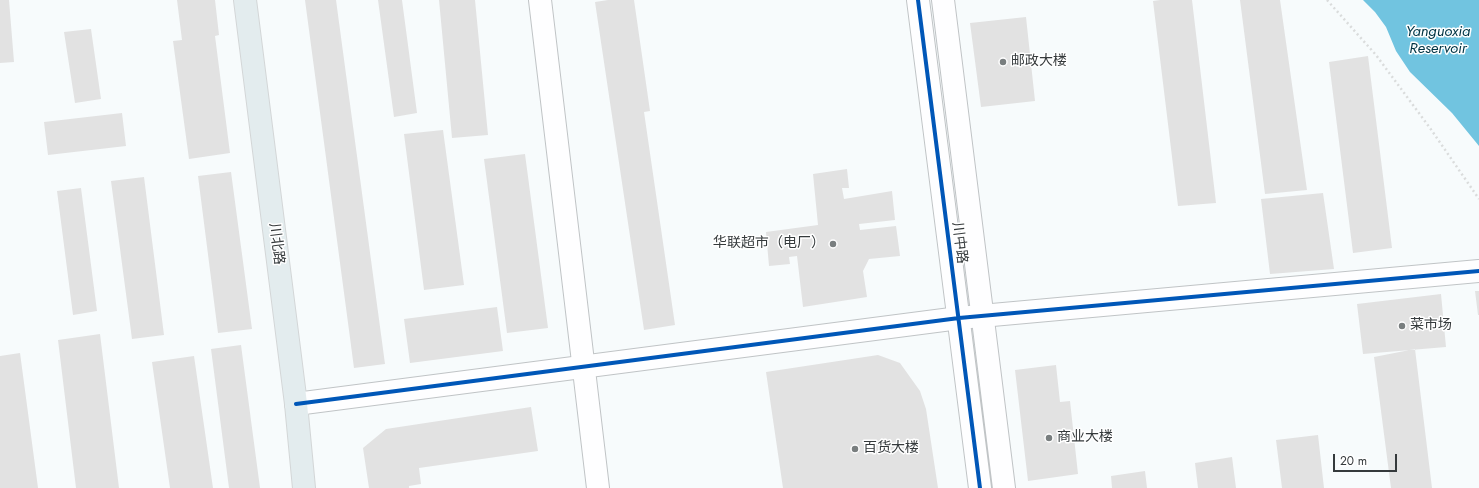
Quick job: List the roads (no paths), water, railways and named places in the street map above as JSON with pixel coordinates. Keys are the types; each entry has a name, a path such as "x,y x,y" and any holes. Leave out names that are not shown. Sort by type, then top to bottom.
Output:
{"main road":[{"name":"川北路","path":"245,0 296,404 304,488"}],"street":[{"path":"540,0 598,488"},
{"name":"川中路","path":"918,0 980,488"},
{"name":"川中路","path":"943,0 1004,488"},
{"path":"296,404 959,318 1479,271"}],"water":[{"name":"Yanguoxia Reservoir","path":"1363,0 1479,0 1479,146 1452,113 1410,72 1396,51 1386,27 1375,12"}],"place":[{"name":"邮政大楼","path":"1003,62"},
{"name":"华联超市（电厂）","path":"833,244"},
{"name":"菜市场","path":"1402,326"},
{"name":"商业大楼","path":"1049,438"},
{"name":"百货大楼","path":"855,449"}]}
